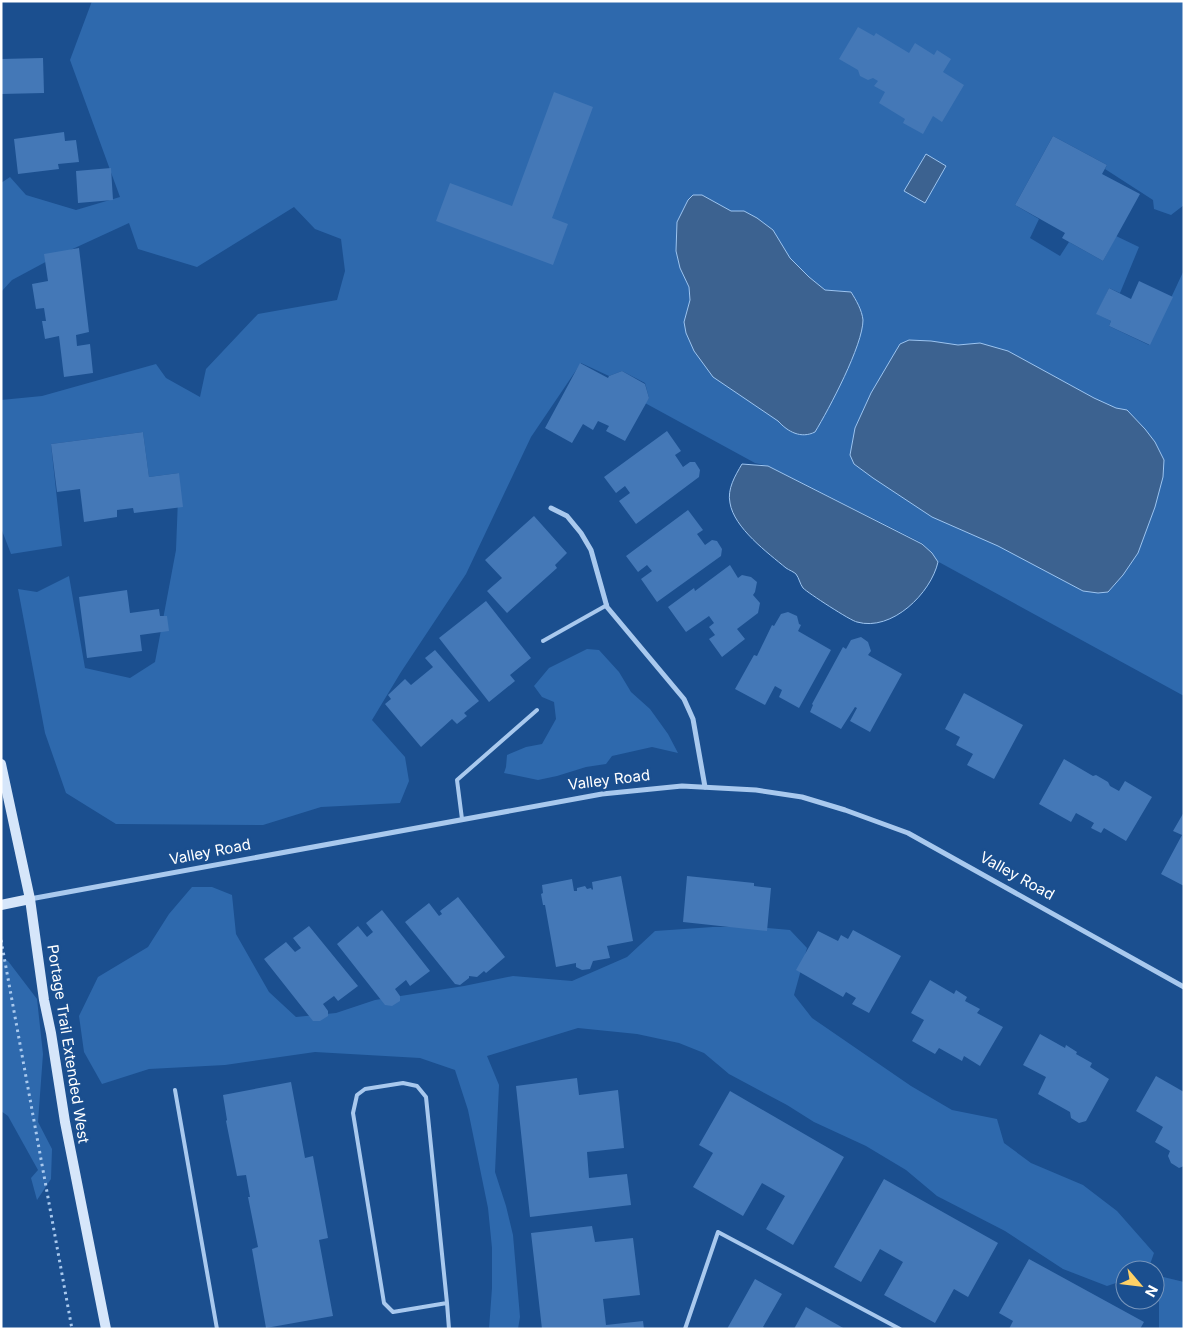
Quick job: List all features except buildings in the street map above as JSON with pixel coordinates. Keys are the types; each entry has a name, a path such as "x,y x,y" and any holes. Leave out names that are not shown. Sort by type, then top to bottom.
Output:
{"main road":[{"name":"Portage Trail Extended West","path":"1,764 30,899 44,1000 65,1122 106,1329"},
{"name":"Valley Road","path":"1,905 30,899"}],"street":[{"path":"551,508 567,516 581,533 591,550 607,605 684,699 693,719 705,787"},
{"name":"Valley Road","path":"30,899 602,794 682,786 756,790 802,797 846,810 908,833 1184,986"}],"lane":[{"path":"543,641 607,605"},
{"path":"462,819 457,780 537,710"},
{"path":"447,1303 393,1312 384,1303 353,1113 357,1095 365,1089 403,1083 417,1086 426,1097 447,1303 449,1329"},
{"path":"175,1090 217,1329"},
{"path":"685,1329 718,1232 900,1329"}],"path":[{"path":"1,940 72,1329"}],"shaded area":[{"path":"92,1 1184,1 1184,205 1171,215 1154,209 1153,200 1105,169 1107,165 1053,136 1015,205 1039,219 1030,238 1060,256 1069,242 1103,261 1116,236 1139,247 1120,293 1109,288 1097,314 1111,321 1109,326 1149,345 1184,270 1184,696 937,561 922,543 768,466 755,463 645,403 649,398 645,383 622,371 609,376 581,363 531,437 466,574 401,672 372,720 405,757 409,781 400,803 321,807 263,825 116,824 66,793 45,733 18,589 37,592 69,576 85,668 130,678 155,662 176,550 179,473 149,477 143,432 51,444 62,546 11,554 1,528 1,400 42,396 156,364 166,378 200,397 206,369 258,314 337,300 345,271 341,239 315,229 294,207 197,267 138,249 129,223 53,258 12,280 1,292 1,183 10,177 26,195 76,210 120,197 70,60"},
{"path":"926,154 946,166 925,203 904,191"},
{"path":"693,195 702,195 731,211 744,211 757,218 773,230 790,258 809,277 825,290 851,292 857,302 863,320 862,331 852,360 815,432 805,435 795,433 786,428 713,377 694,351 686,333 684,322 690,300 689,287 680,268 676,251 677,222 688,200"},
{"path":"909,340 958,345 980,343 1008,351 1094,398 1116,408 1127,410 1145,429 1155,442 1164,460 1163,477 1155,507 1138,553 1123,575 1108,592 1083,591 998,546 932,517 854,464 850,455 855,428 871,393 900,344"},
{"path":"742,464 768,466 922,544 938,562 927,586 919,597 896,616 870,624 857,622 821,601 803,588 796,574 761,547 738,522 729,498 732,483"},
{"path":"587,649 599,650 619,672 631,692 650,709 668,734 678,753 652,747 612,756 606,764 586,767 538,780 504,773 507,755 526,747 542,744 556,719 554,702 542,697 534,686 549,668"},
{"path":"192,887 212,887 232,895 236,934 269,992 296,1017 336,1013 375,1000 513,976 572,981 627,957 655,931 713,927 757,927 790,930 807,948 794,995 812,1018 911,1086 952,1110 997,1119 1004,1143 1031,1163 1083,1185 1117,1211 1154,1253 1152,1260 1115,1260 1115,1283 1107,1286 1063,1269 1005,1231 937,1196 906,1170 866,1146 814,1122 787,1105 729,1074 704,1053 679,1043 637,1034 578,1028 487,1056 499,1085 495,1172 513,1235 520,1317 518,1329 489,1329 492,1248 488,1208 468,1110 455,1070 420,1058 315,1052 225,1065 149,1069 102,1084 84,1052 79,1016 98,977 148,947 169,914"},
{"path":"1,959 8,961 37,999 43,1054 38,1122 52,1149 51,1179 37,1200 31,1178 38,1170 8,1116 1,1111"},
{"path":"1165,1277 1184,1282 1184,1329 1159,1329 1159,1310 1165,1310"}]}
